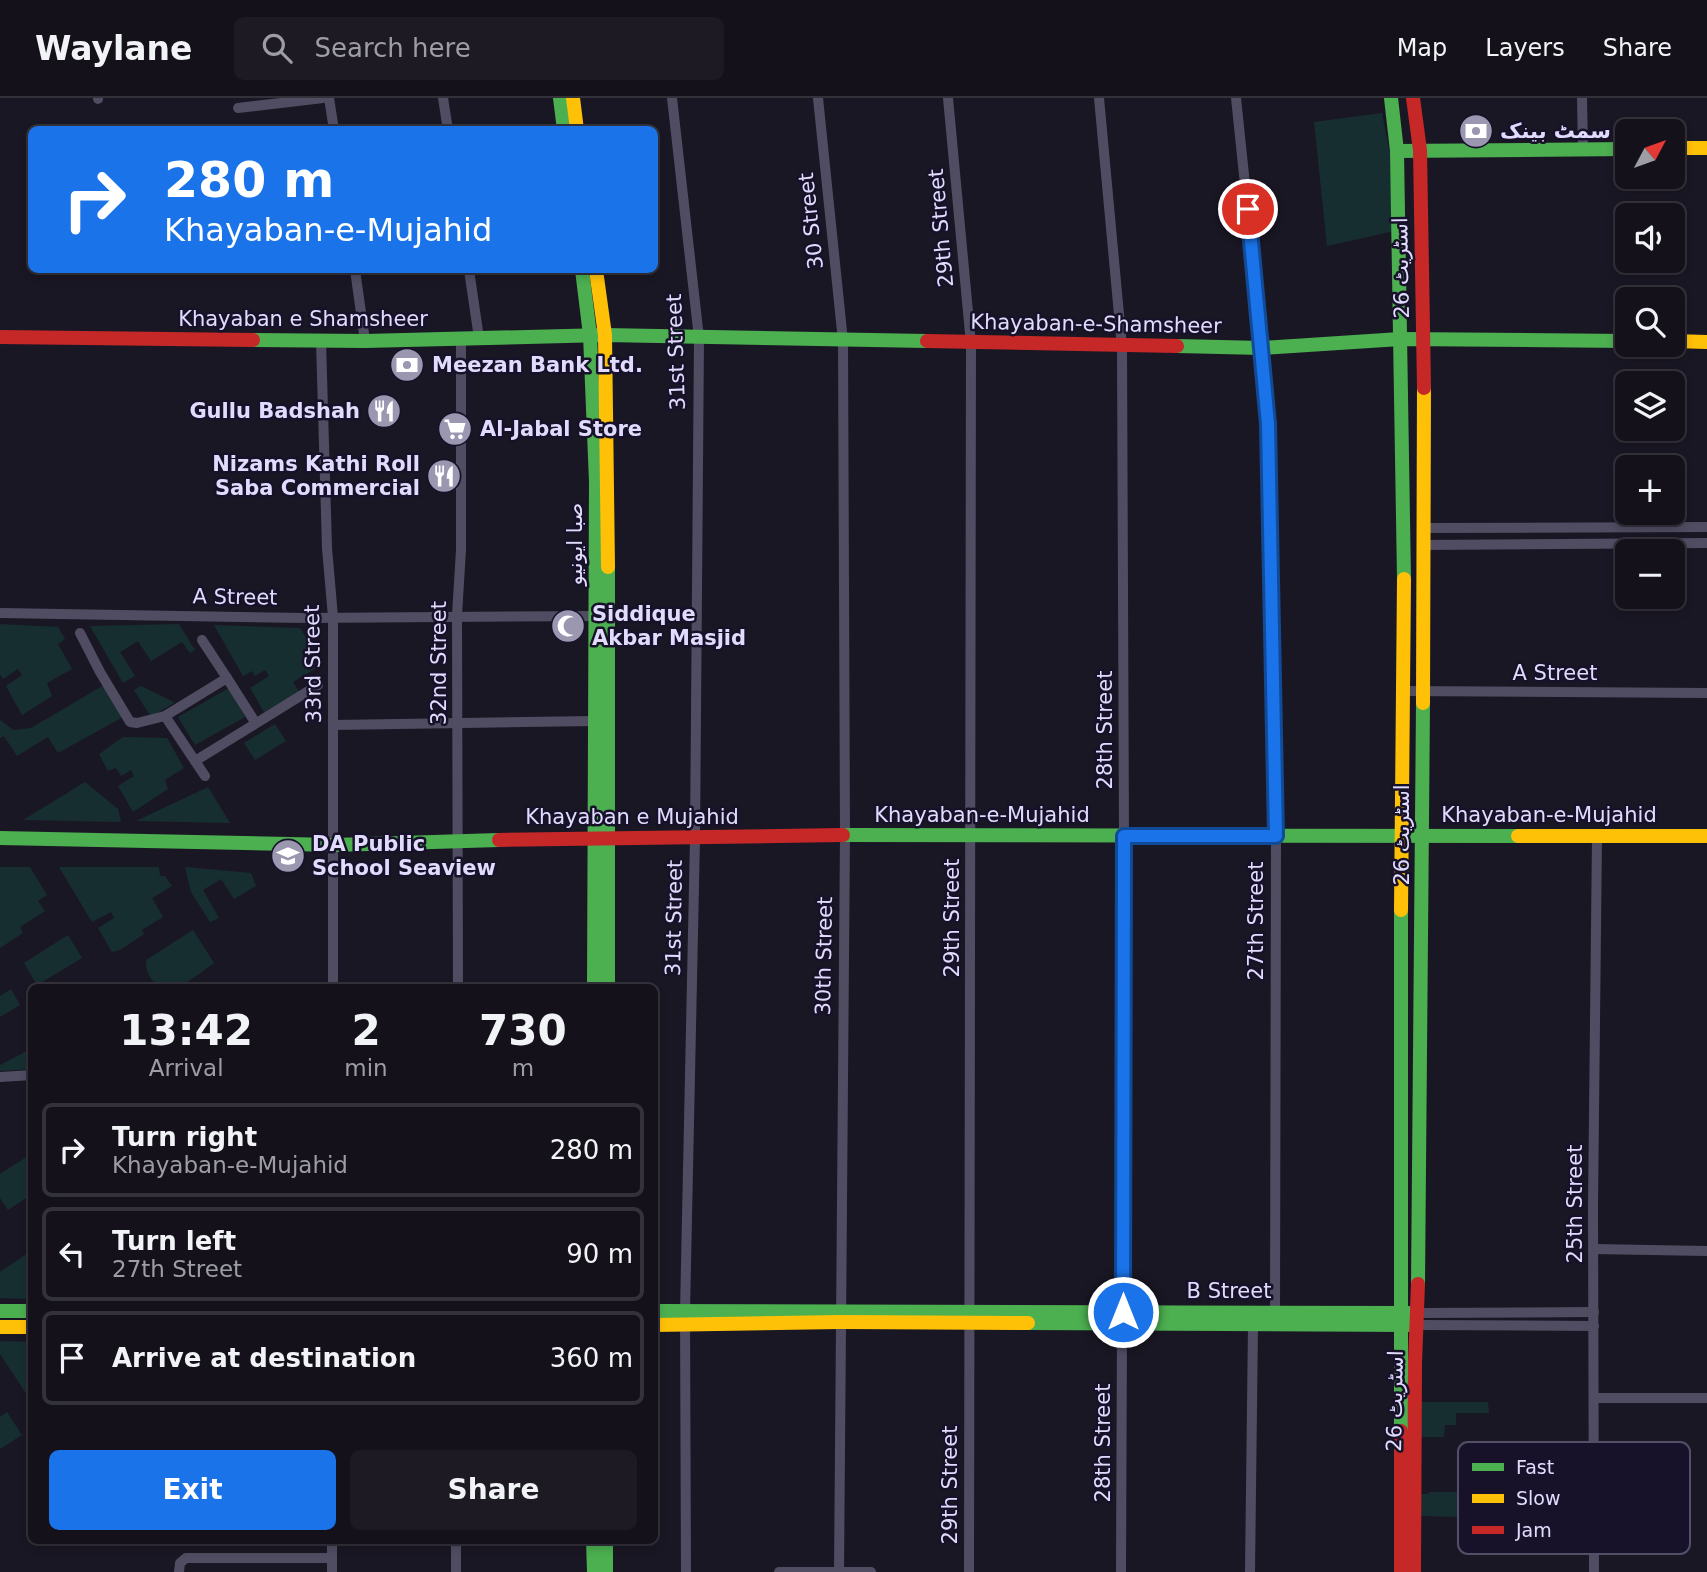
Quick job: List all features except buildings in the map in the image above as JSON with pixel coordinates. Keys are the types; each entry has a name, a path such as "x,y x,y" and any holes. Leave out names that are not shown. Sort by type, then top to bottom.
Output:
{"main road":[{"path":"560,98 564,126"},
{"path":"573,98 576,126"},
{"name":"اسٹریٹ 26","path":"1391,98 1397,150 1404,544 1401,836 1401,1572"},
{"name":"اسٹریٹ 26","path":"1413,98 1420,150 1424,340 1423,836 1414,1572"},
{"path":"1685,148 1707,148"},
{"path":"1397,150 1615,149"},
{"name":"صبا ایونیو","path":"583,273 598,335 595,721 608,984"},
{"name":"صبا ایونیو","path":"594,984 602,838 608,482 596,273"},
{"name":"Khayaban-e-Shamsheer","path":"598,335 1262,348 1400,340 1615,341"},
{"name":"Khayaban e Shamsheer","path":"0,337 365,341 598,335"},
{"path":"1685,341 1707,342"},
{"name":"Khayaban e Mujahid","path":"0,838 334,845 458,840 845,835"},
{"name":"Khayaban-e-Mujahid","path":"845,835 1707,836"},
{"path":"0,1311 28,1311"},
{"name":"B Street","path":"658,1312 686,1318"},
{"name":"B Street","path":"658,1324 686,1318 840,1316 1418,1319"},
{"name":"B Street","path":"1123,1319 1253,1325 1275,1319"},
{"path":"0,1327 28,1327"},
{"path":"593,1544 594,1572"},
{"path":"606,1544 606,1572"}],"street":[{"path":"237,108 323,98"},
{"path":"329,98 333,126"},
{"path":"443,98 447,126"},
{"name":"31st Street","path":"672,98 699,338 695,838 686,1318 686,1572"},
{"name":"30 Street","path":"818,98 843,341"},
{"name":"29th Street","path":"948,98 971,344 969,1572"},
{"name":"28th Street","path":"1099,98 1122,347 1124,836 1121,1572"},
{"name":"27th Street","path":"1236,98 1268,424 1276,836 1275,1319"},
{"path":"1582,98 1583,149"},
{"path":"355,273 365,341"},
{"path":"469,273 480,338"},
{"name":"32nd Street","path":"458,984 457,615 461,550 461,340"},
{"name":"33rd Street","path":"321,341 327,548 333,617 333,984"},
{"name":"30th Street","path":"839,1572 845,835 843,341"},
{"path":"1423,528 1707,527"},
{"path":"1423,545 1707,543"},
{"name":"A Street","path":"0,613 333,617 596,616"},
{"path":"80,633 130,722 137,723 166,716 226,678"},
{"path":"202,640 256,722"},
{"path":"195,761 318,685"},
{"name":"A Street","path":"1402,691 1707,693"},
{"path":"166,716 205,776"},
{"path":"333,725 595,721"},
{"name":"25th Street","path":"1594,1442 1597,836"},
{"path":"0,1077 28,1075"},
{"path":"1594,1249 1707,1251"},
{"name":"B Street","path":"1418,1319 1594,1312"},
{"name":"B Street","path":"1418,1319 1594,1326"},
{"path":"1250,1572 1253,1325"},
{"path":"1594,1398 1707,1398"},
{"path":"332,1544 332,1572"},
{"path":"456,1544 456,1572"},
{"name":"25th Street","path":"1594,1554 1594,1572"},
{"path":"179,1572 180,1563 186,1558 332,1558"},
{"path":"779,1572 871,1572"}],"green space":[{"path":"1382,113 1390,154 1394,231 1327,246 1314,122"},
{"path":"0,624 58,627 65,639 58,644 72,669 47,683 52,696 22,715 6,686 22,675 18,669 3,679 0,674"},
{"path":"179,624 195,650 190,653 182,642 151,661 138,641 120,652 135,676 123,683 90,626"},
{"path":"214,625 300,628 315,652 311,654 318,667 293,682 299,692 264,712 250,688 269,676 265,670 255,676 252,671 243,676"},
{"path":"104,685 123,717 58,753 48,737 17,756 4,736 0,738 0,720 13,730 31,728"},
{"path":"141,686 174,703 151,717 134,690"},
{"path":"229,688 245,717 195,745 178,717"},
{"path":"275,724 286,741 255,760 244,743"},
{"path":"123,737 167,738 184,768 165,780 168,789 133,812 118,786 134,776 131,770 121,776 116,768 108,771 99,754"},
{"path":"85,782 118,809 121,822 23,820"},
{"path":"208,787 230,823 136,821"},
{"path":"0,867 30,867 47,895 38,901 45,911 20,927 23,933 0,948"},
{"path":"59,867 159,867 160,876 165,876 172,886 152,898 163,917 142,930 144,934 120,950 112,952 98,928 114,918 111,912 92,922"},
{"path":"185,867 251,873 256,886 234,899 221,879 203,890 219,918 210,922 191,892"},
{"path":"193,930 214,963 182,984 157,984 149,976 146,960"},
{"path":"68,935 82,958 39,984 24,963"},
{"path":"11,989 20,1005 0,1017 0,996"},
{"path":"28,1051 28,1069 0,1071 0,1065"},
{"path":"28,1156 28,1197 8,1210 0,1198 0,1174"},
{"path":"28,1253 28,1299 0,1298 0,1272"},
{"path":"0,1341 28,1342 28,1396 0,1354"},
{"path":"1418,1402 1488,1402 1489,1413 1456,1413 1456,1425 1445,1425 1444,1437 1418,1437"},
{"path":"7,1412 22,1435 0,1449 0,1417"},
{"path":"1458,1492 1458,1517 1421,1516 1421,1494"}],"traffic: fast":[{"path":"560,98 564,126"},
{"path":"1391,98 1397,151 1404,579"},
{"path":"1397,151 1615,149"},
{"path":"582,273 590,335 596,482 594,984"},
{"path":"253,340 365,341 605,335 927,341"},
{"path":"1177,346 1262,348 1400,339 1615,341"},
{"path":"608,567 608,984"},
{"path":"1418,1284 1423,703"},
{"path":"843,835 1518,836"},
{"path":"0,838 334,845 499,840"},
{"path":"1401,910 1401,1431"},
{"path":"0,1311 28,1311"},
{"path":"658,1311 1409,1313"},
{"path":"1028,1323 1409,1325"},
{"path":"593,1544 594,1572"},
{"path":"606,1544 606,1572"}],"traffic: slow":[{"path":"573,98 576,126"},
{"path":"1685,148 1707,148"},
{"path":"596,273 605,335 608,567"},
{"path":"1685,341 1707,342"},
{"path":"1423,703 1424,388"},
{"path":"1401,910 1404,579"},
{"path":"1518,836 1707,836"},
{"path":"658,1325 1028,1323"},
{"path":"0,1327 28,1327"}],"traffic: jam":[{"path":"1413,98 1420,150 1424,388"},
{"path":"0,337 253,340"},
{"path":"927,341 1177,346"},
{"path":"499,840 843,835"},
{"path":"1414,1572 1418,1284"},
{"path":"1401,1431 1401,1572"}],"place":[{"name":"سمٹ بینک","path":"1476,131"},
{"name":"Meezan Bank Ltd.","path":"407,365"},
{"name":"Gullu Badshah","path":"384,411"},
{"name":"Al-Jabal Store","path":"455,429"},
{"name":"Nizams Kathi Roll Saba Commercial","path":"444,476"},
{"name":"Siddique Akbar Masjid","path":"568,626"},
{"name":"DA Public School Seaview","path":"288,856"}],"route":[{"path":"1123,1312 1124,836 1276,836 1268,424 1248,209"}]}
